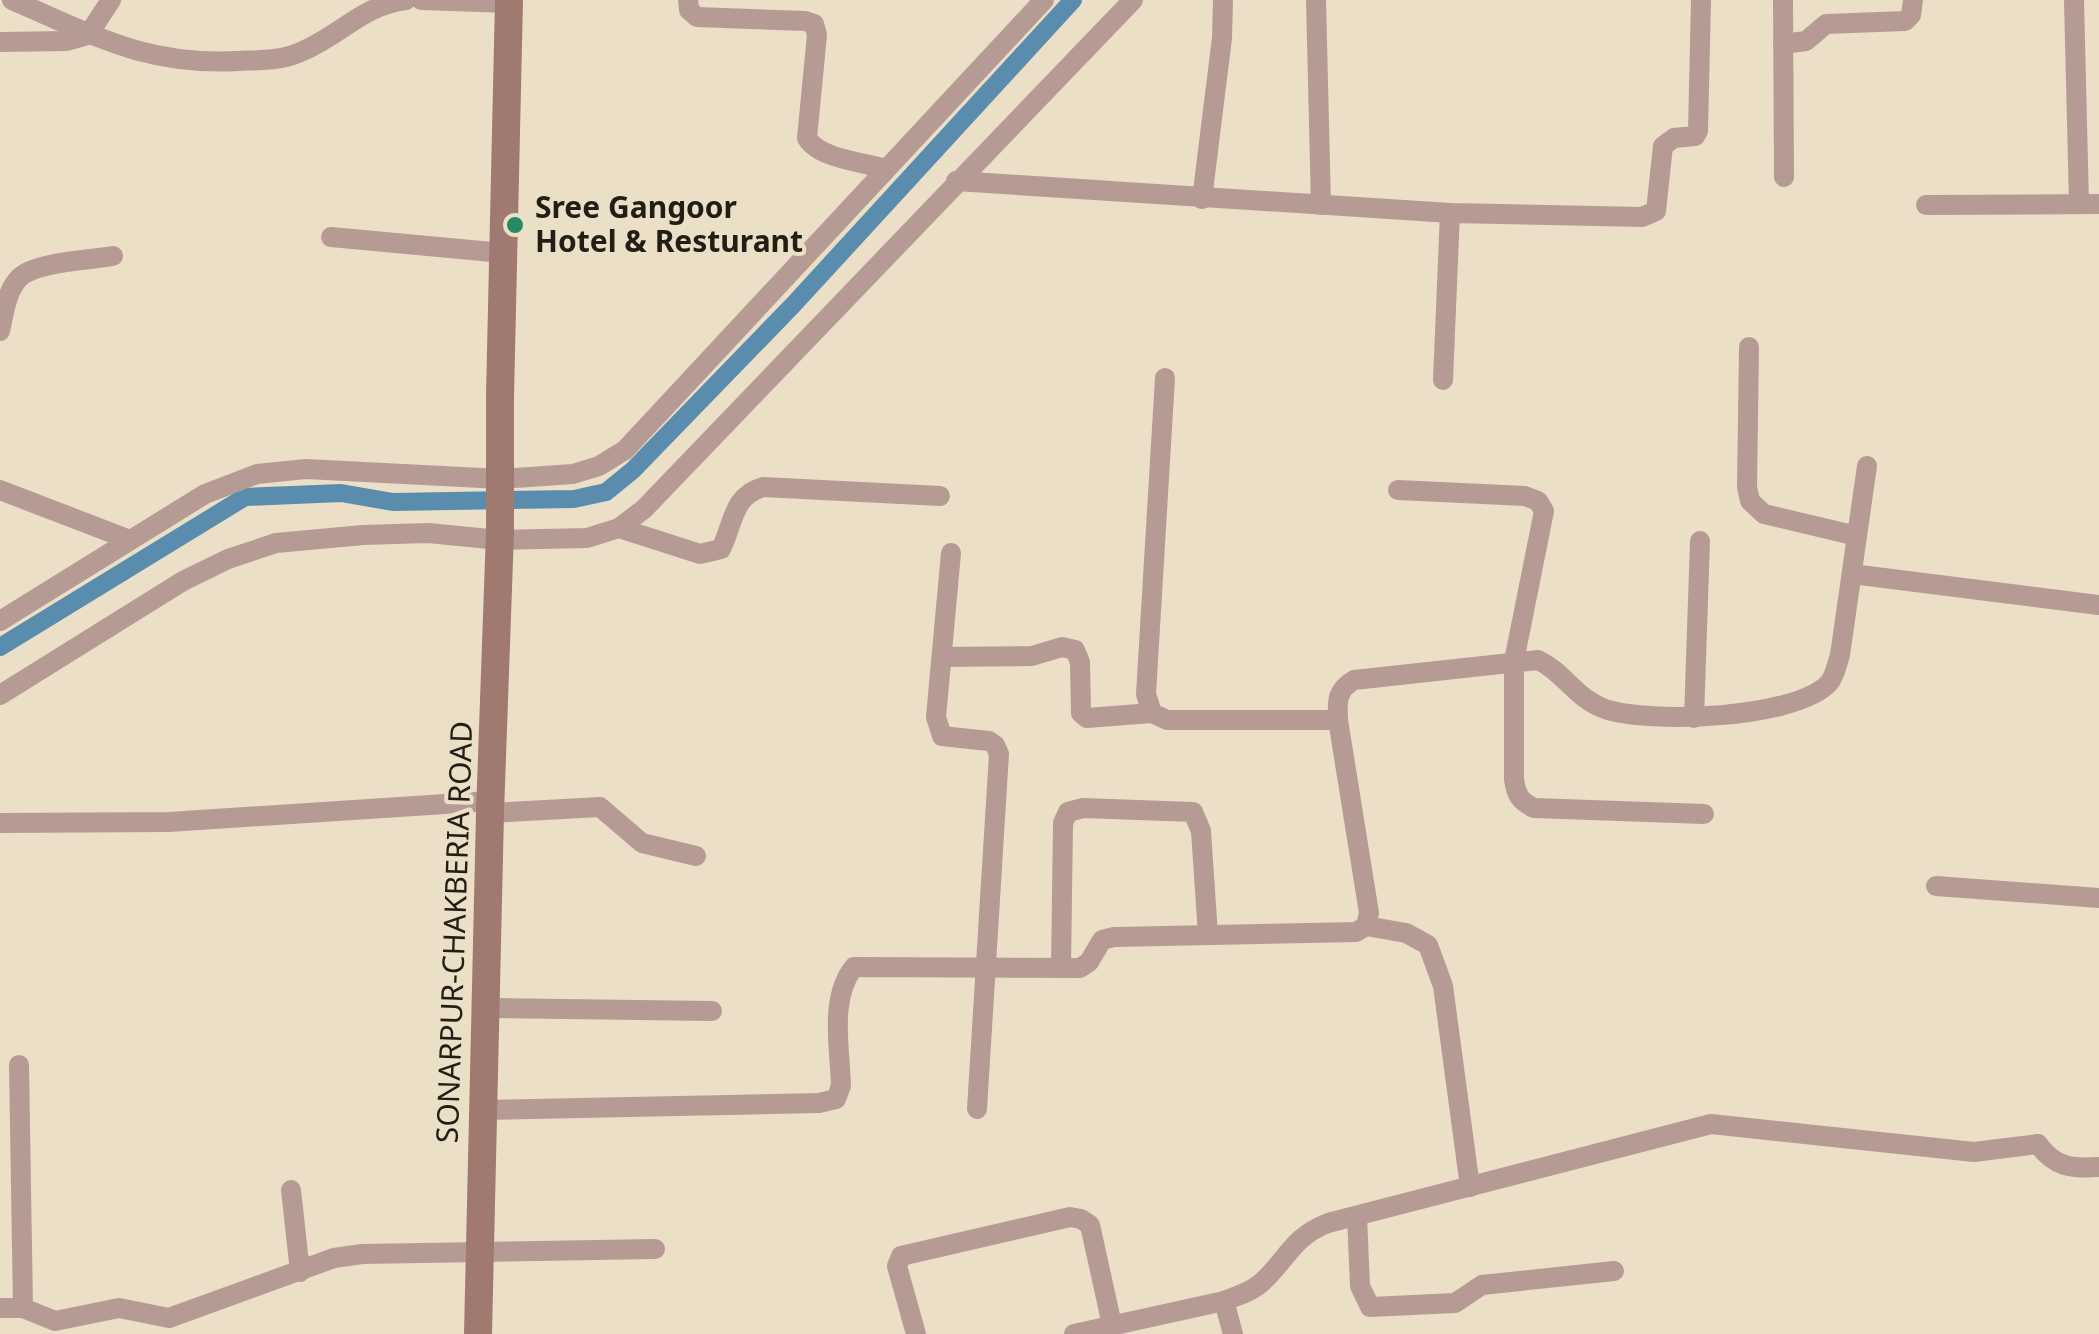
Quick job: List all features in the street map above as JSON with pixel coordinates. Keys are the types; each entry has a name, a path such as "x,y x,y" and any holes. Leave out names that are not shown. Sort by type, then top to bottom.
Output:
{"main road":[{"path":"500,483 509,2"},
{"name":"SONARPUR-CHAKBERIA ROAD","path":"478,1334 500,483"}],"street":[{"path":"12,0 146,55 178,60 275,59 298,53 362,13 388,2 406,0"},
{"path":"0,42 66,42 88,34 110,0"},
{"path":"421,0 509,2"},
{"path":"688,0 689,10 697,17 814,24 817,35 806,138 811,146 822,151 886,168"},
{"path":"0,620 206,494 258,474 306,468 500,483 573,474 600,466 626,450 1044,0"},
{"path":"0,695 183,581 228,559 276,543 428,533 587,538 619,528 644,508 1133,0"},
{"path":"1202,199 1223,0"},
{"path":"1316,0 1322,206"},
{"path":"956,181 1450,213 1642,217 1656,210 1663,146 1674,138 1695,136 1698,131 1701,0"},
{"path":"1783,0 1784,177"},
{"path":"1783,44 1806,41 1826,24 1905,21 1913,0"},
{"path":"1926,206 2089,204 2074,0"},
{"path":"1443,380 1450,213"},
{"path":"332,237 503,253"},
{"path":"0,332 7,300 19,277 35,268 113,256"},
{"path":"1748,347 1750,501 1764,514 1857,536"},
{"path":"1152,713 1146,694 1165,378"},
{"path":"1366,926 1369,913 1338,720 1337,700 1342,688 1354,680 1538,660 1556,668 1578,694 1602,708 1629,715 1694,718 1745,712 1815,694 1832,680 1840,655 1867,466"},
{"path":"619,528 700,554 711,553 721,549 737,503 752,490 763,487 940,496"},
{"path":"0,490 130,540"},
{"path":"1398,490 1524,496 1538,501 1544,511 1514,662 1514,779 1516,793 1523,803 1534,808 1704,814"},
{"path":"1694,718 1700,541"},
{"path":"951,553 938,730 942,736 989,741 996,745 999,754 976,1109"},
{"path":"1852,574 2099,605"},
{"path":"942,657 1032,656 1062,646 1075,650 1080,662 1081,713 1087,718 1152,713 1166,720 1338,720"},
{"path":"0,824 169,822 490,807 600,807 642,843 696,856"},
{"path":"1061,968 1063,823 1068,812 1083,808 1193,812 1201,831 1208,935"},
{"path":"1936,886 2099,898"},
{"path":"483,1110 819,1103 836,1099 841,1086 839,997 843,981 854,967 1080,968 1090,962 1102,940 1114,937 1356,932 1366,926 1406,933 1428,945 1443,986 1470,1186"},
{"path":"486,1008 712,1011"},
{"path":"19,1066 23,1308"},
{"path":"1074,1334 1224,1301 1261,1283 1308,1230 1711,1124 1974,1152 2038,1144 2048,1158 2062,1164 2099,1167"},
{"path":"291,1190 300,1272"},
{"path":"1357,1216 1360,1286 1370,1307 1455,1303 1482,1285 1614,1271"},
{"path":"916,1334 897,1266 901,1256 1070,1218 1090,1225 1112,1325"},
{"path":"0,1308 23,1308 55,1321 118,1308 169,1318 334,1258 362,1254 655,1249"},
{"path":"1224,1301 1232,1334"}],"waterway":[{"path":"0,647 245,497 341,493 393,502 574,499 606,492 633,470 793,305 1073,0"}],"place":[{"name":"Sree Gangoor Hotel & Resturant","path":"515,225"}]}
